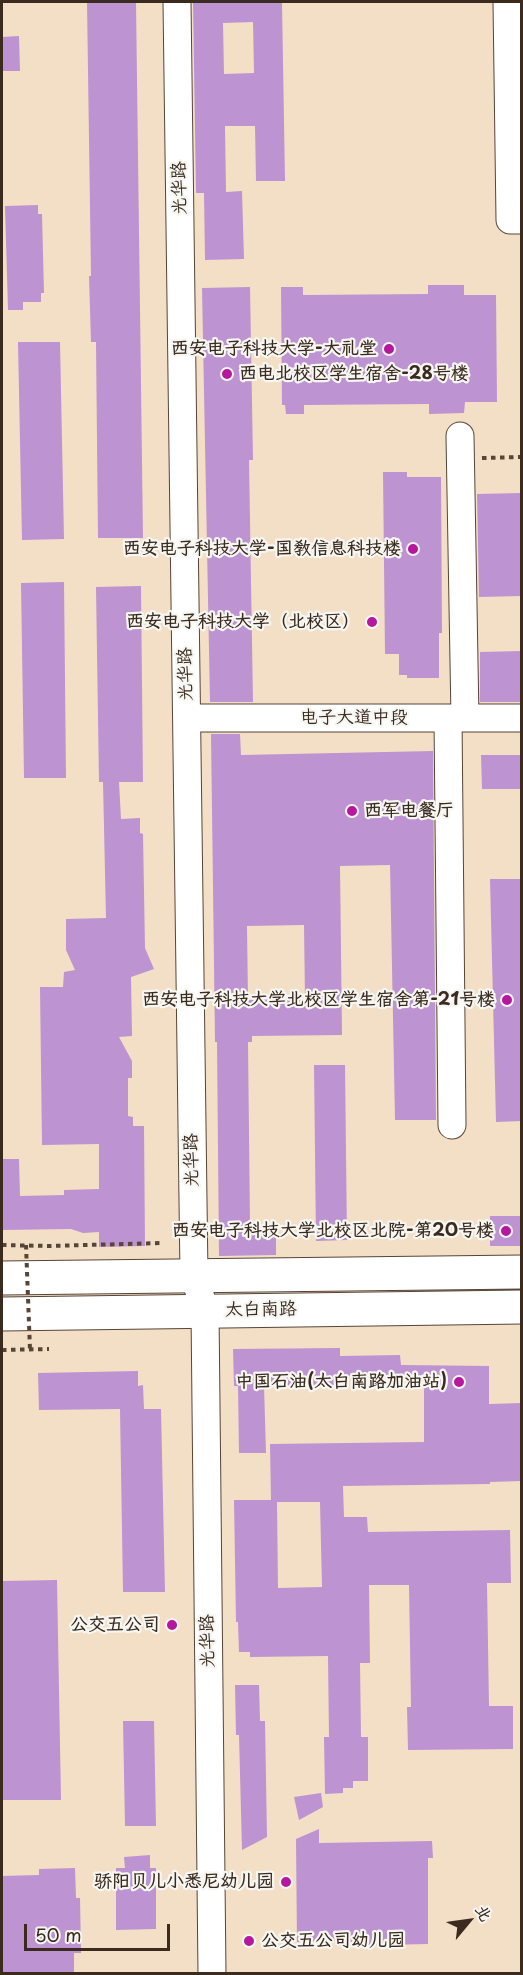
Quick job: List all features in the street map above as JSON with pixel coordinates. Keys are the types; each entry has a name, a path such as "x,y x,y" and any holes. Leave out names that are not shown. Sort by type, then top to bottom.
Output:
{"main road":[{"name":"太白南路","path":"2,1278 522,1272"},
{"name":"太白南路","path":"2,1314 522,1308"}],"street":[{"name":"光华路","path":"177,2 194,1275 212,1974"},
{"path":"507,2 510,220 522,220"},
{"path":"452,1125 460,447"},
{"name":"电子大道中段","path":"187,718 522,718"},
{"name":"光华路","path":"194,1974 196,1311"}],"path":[{"path":"460,447 522,457"},
{"path":"2,1245 162,1243"},
{"path":"26,1245 30,1350"},
{"path":"2,1350 49,1349"}],"building":[{"path":"87,2 136,2 143,538 98,538 96,342 91,342 89,276 91,276"},
{"path":"193,2 282,2 285,181 256,181 255,126 225,126 226,192 242,191 244,259 205,260 204,193 196,193","holes":["253,22 254,73 224,74 223,23"]},
{"path":"19,36 20,71 2,71 2,37"},
{"path":"38,205 38,214 42,214 44,293 41,293 41,302 23,302 23,310 8,310 5,206"},
{"name":"西安电子科技大学-大礼堂","path":"428,285 464,285 464,295 496,295 497,402 465,402 464,413 429,414 429,404 304,405 304,414 286,414 285,405 282,405 281,287 303,287 303,295 428,294"},
{"name":"西电北校区学生宿舍-28号楼","path":"250,287 253,460 249,460 253,702 210,702 202,288"},
{"path":"18,342 60,342 64,539 22,540"},
{"name":"西安电子科技大学-国教信息科技楼","path":"383,472 407,472 407,477 441,477 442,633 439,633 439,678 407,678 407,675 399,675 399,654 385,654"},
{"path":"522,493 522,596 479,597 477,494"},
{"path":"64,582 66,778 24,778 21,583"},
{"path":"141,586 143,782 119,782 121,819 140,818 140,833 143,834 145,948 154,969 131,977 132,1036 119,1037 132,1061 132,1078 128,1078 128,1116 133,1117 133,1126 144,1126 145,1246 99,1247 99,1232 83,1233 71,1229 2,1230 2,1159 19,1159 20,1196 64,1195 64,1190 99,1189 99,1144 42,1145 40,987 63,987 64,972 75,970 66,950 66,919 106,918 103,782 99,782 96,587"},
{"path":"522,651 522,702 480,702 480,652"},
{"path":"211,734 240,734 241,755 433,751 436,1120 395,1120 390,865 340,866 342,1035 252,1036 252,1042 248,1042 250,1224 276,1224 276,1255 219,1256 217,1042 215,1042","holes":["304,925 305,999 248,1000 247,926"]},
{"path":"481,755 522,755 522,789 482,789"},
{"name":"西安电子科技大学北校区学生宿舍第-21号楼","path":"490,879 522,879 522,1121 496,1122"},
{"path":"314,1065 345,1065 347,1240 316,1241"},
{"name":"西安电子科技大学北校区北院-第20号楼","path":"490,1216 522,1216 522,1246 490,1246"},
{"path":"340,1348 340,1356 400,1355 401,1365 489,1366 489,1404 522,1403 522,1481 490,1482 490,1484 343,1486 344,1517 367,1517 368,1532 510,1530 511,1583 487,1583 489,1706 513,1706 513,1749 408,1750 407,1707 411,1707 409,1585 369,1585 370,1663 360,1663 361,1737 368,1737 368,1781 353,1781 353,1788 343,1788 343,1793 325,1794 324,1737 329,1737 328,1656 250,1657 250,1652 239,1652 238,1622 236,1622 234,1500 271,1500 270,1444 424,1442 424,1380 390,1381 390,1375 340,1376 340,1385 264,1386 266,1453 239,1453 238,1386 234,1386 233,1349","holes":["277,1502 320,1502 322,1587 278,1588"]},
{"path":"138,1371 138,1386 143,1385 144,1409 161,1409 165,1592 123,1592 120,1409 39,1410 38,1373"},
{"path":"57,1580 61,1800 2,1800 2,1581"},
{"path":"235,1685 259,1685 260,1721 265,1721 267,1837 242,1850 239,1735 236,1735"},
{"path":"123,1721 154,1721 156,1826 125,1826"},
{"path":"321,1793 323,1807 299,1820 294,1797"},
{"path":"319,1829 319,1843 432,1841 433,1858 428,1858 428,1944 336,1946 336,1941 297,1942 296,1839"},
{"path":"150,1855 150,1868 156,1868 156,1929 116,1930 116,1868 125,1868 124,1857"},
{"path":"75,1868 76,1898 80,1898 81,1953 74,1953 74,1974 2,1974 2,1876 39,1875 39,1869"}],"place":[{"name":"西安电子科技大学-大礼堂","path":"389,349"},
{"name":"西电北校区学生宿舍-28号楼","path":"227,374"},
{"name":"西安电子科技大学-国教信息科技楼","path":"413,549"},
{"name":"西安电子科技大学（北校区）","path":"372,622"},
{"name":"西军电餐厅","path":"352,811"},
{"name":"西安电子科技大学北校区学生宿舍第-21号楼","path":"507,1000"},
{"name":"西安电子科技大学北校区北院-第20号楼","path":"506,1231"},
{"name":"中国石油(太白南路加油站)","path":"459,1382"},
{"name":"公交五公司","path":"172,1625"},
{"name":"骄阳贝儿小悉尼幼儿园","path":"286,1882"},
{"name":"公交五公司幼儿园","path":"249,1941"}]}
